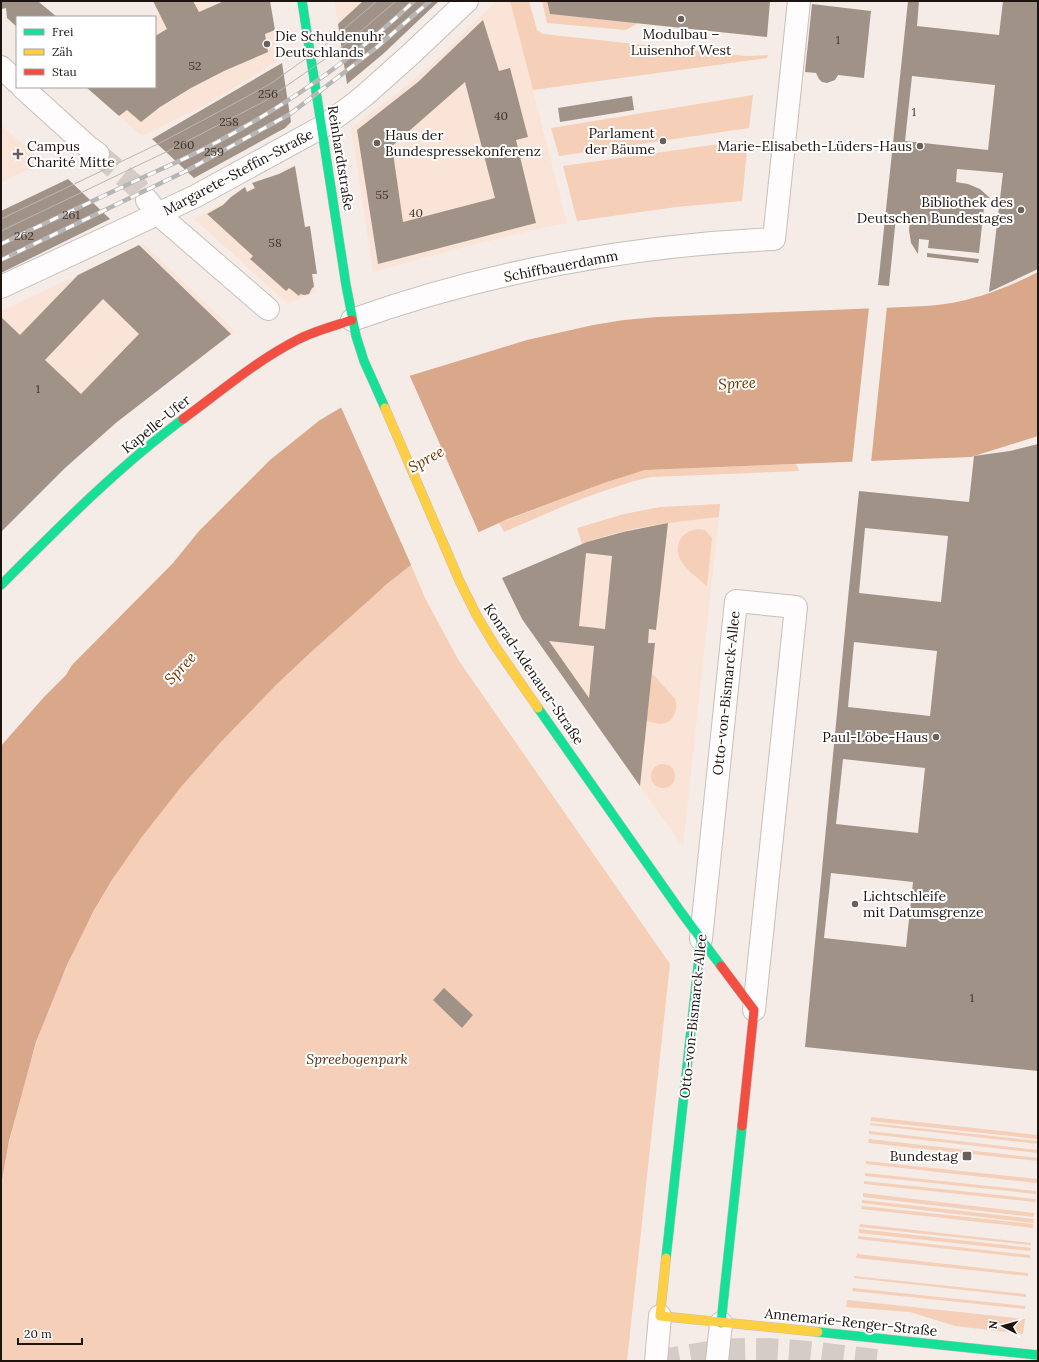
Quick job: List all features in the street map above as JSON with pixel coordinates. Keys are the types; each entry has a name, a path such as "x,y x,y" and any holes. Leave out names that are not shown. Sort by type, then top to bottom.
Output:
{"street":[{"name":"Reinhardtstraße","path":"302,1 352,320"},
{"name":"Margarete-Steffin-Straße","path":"1,287 152,207 210,189 322,127 363,96 467,1"},
{"name":"Schiffbauerdamm","path":"352,320 386,308 470,284 559,264 709,243 774,239 799,1"},
{"path":"1,67 16,81"},
{"path":"23,88 98,154"},
{"path":"152,207 268,310"},
{"name":"Konrad-Adenauer-Straße","path":"352,320 364,361 476,616 495,646 681,912 754,1010"},
{"name":"Kapelle-Ufer","path":"1,585 89,499 162,435 253,367 280,349 299,339 352,320"},
{"name":"Otto-von-Bismarck-Allee","path":"656,1361 736,600 796,607 717,1361"},
{"name":"Annemarie-Renger-Straße","path":"660,1316 1038,1355"}],"shaded area":[{"path":"186,1 270,1 279,59 205,105 142,136 87,88 156,88 156,16"},
{"path":"334,1 363,1 338,24"},
{"path":"496,1 510,1 567,223 464,247 373,272 351,128 431,65"},
{"name":"Campus Charité Mitte","path":"1,125 43,162 1,183"},
{"path":"295,164 316,292 288,304 194,219"},
{"path":"144,244 236,332 117,422 65,468 1,532 1,311"},
{"path":"719,517 683,847 522,619 502,578 587,542 662,523"}],"green space":[{"path":"510,1 529,1 537,30 543,34 746,56 768,55 767,58 533,90"},
{"path":"542,1 547,1 550,14 638,23 626,30 547,23"},
{"path":"753,95 749,128 559,156 551,128"},
{"path":"748,140 742,201 676,207 577,221 563,166"},
{"path":"796,464 799,471 651,477 595,494 504,532 499,523 604,483 645,470"},
{"path":"720,504 719,517 632,529 582,544 577,528 624,514 660,507"},
{"path":"693,530 705,530 712,538 707,586 685,566 678,554 680,540 684,535"},
{"name":"Spreebogenpark","path":"411,565 425,598 459,661 670,964 627,1361 1,1361 1,1185 3,1173 22,1092 38,1039 61,980 82,934 111,882 130,854 170,800 214,749 296,665 372,597"},
{"path":"652,673 675,699 676,708 674,716 665,723 660,724 646,721"},
{"path":"663,764 672,767 675,776 672,785 663,788 654,785 651,776 654,767"},
{"path":"871,1117 1038,1135 1038,1139 871,1121"},
{"path":"870,1123 1038,1141 1038,1144 870,1125"},
{"path":"869,1131 1038,1150 1038,1153 869,1134"},
{"path":"869,1139 1038,1158 1038,1161 868,1143"},
{"path":"866,1161 1038,1179 1037,1183 866,1164"},
{"path":"865,1173 1036,1191 1036,1194 865,1176"},
{"path":"864,1181 1036,1199 1035,1202 864,1184"},
{"path":"863,1193 1034,1213 1034,1217 863,1197"},
{"path":"862,1200 1034,1219 1033,1223 862,1203"},
{"path":"862,1206 1033,1224 1033,1228 861,1209"},
{"path":"860,1224 1031,1243 1031,1245 859,1227"},
{"path":"859,1229 1031,1248 1030,1251 859,1233"},
{"path":"858,1236 1030,1255 1030,1258 858,1239"},
{"path":"857,1254 1028,1273 1028,1276 856,1258"},
{"path":"854,1276 1026,1294 1026,1297 854,1278"},
{"path":"853,1288 1025,1306 1025,1309 852,1291"},
{"path":"847,1300 1025,1319 1023,1334 955,1326 910,1312 846,1307"}],"water":[{"name":"Spree","path":"1038,272 1038,436 971,457 645,470 604,483 508,519 411,565 387,584 276,685 220,743 181,787 141,838 112,880 93,912 67,965 36,1042 9,1141 1,1185 1,746 44,697 66,675 72,665 173,563 199,531 270,460 320,420 342,407 409,376 527,340 593,325 657,317 940,305 993,292"}],"pier":[{"path":"887,306 871,463 852,464 869,307"},
{"path":"409,374 479,533 412,567 340,405"}],"building":[{"path":"1,1 39,1 56,16 16,16 16,26 7,18 6,8 2,9"},
{"path":"153,1 193,1 199,12 224,1 270,1 275,30 265,34 268,52 224,71 191,88 160,107 141,122 127,110 119,116 87,88 156,88 156,35 167,29"},
{"path":"363,1 439,1 383,54 347,84 338,24"},
{"name":"Modulbau – Luisenhof West","path":"547,1 770,1 767,37 550,14"},
{"name":"Marie-Elisabeth-Lüders-Haus","path":"908,1 919,1 917,26 999,35 1003,1 1038,1 1038,269 989,292 1003,173 957,169 956,182 968,184 980,189 990,198 976,197 975,206 984,207 979,253 928,248 929,240 919,239 918,254 911,243 909,230 910,218 896,217 889,286 878,285","holes":["912,76 995,85 988,150 905,141"]},
{"path":"812,4 871,11 864,78 838,75 835,80 827,83 822,82 816,73 805,72"},
{"name":"Haus der Bundespressekonferenz","path":"483,20 499,71 510,68 528,137 516,140 536,223 378,264 357,130 418,82","holes":["465,82 495,198 403,222 392,146"]},
{"path":"282,63 291,122 285,128 194,178 152,139"},
{"path":"632,96 634,110 560,122 558,108"},
{"path":"295,166 305,227 310,226 317,274 312,274 314,287 309,294 300,294 299,296 289,288 286,291 250,259 253,256 207,214 223,205 245,187 247,192 255,188 252,183 279,174"},
{"path":"68,179 110,219 1,273 1,211"},
{"path":"139,245 231,334 117,422 65,468 1,532 1,317 20,335 78,275","holes":["103,299 139,334 81,394 45,360"]},
{"path":"927,253 979,259 978,263 927,257"},
{"name":"Paul-Löbe-Haus","path":"1038,444 1038,1071 805,1047 859,491 969,502 974,456 1010,451","holes":["865,528 948,536 941,602 859,593","854,642 937,651 930,716 848,707","843,759 925,768 918,833 836,824","831,873 913,882 906,947 824,938"]},
{"path":"668,523 656,630 649,629 648,643 655,643 640,786 522,619 502,578 587,542 623,532","holes":["586,553 612,556 605,629 579,626","549,641 594,646 589,698"]},
{"path":"444,988 473,1015 462,1028 433,1000"}],"tunnel":[{"path":"98,154 138,188 147,200"},
{"path":"658,1361 710,1352 747,1349 786,1350 883,1361"}],"tram line":[{"path":"1,219 158,144 270,84 325,45 377,1"},
{"path":"1,231 166,152 265,101 342,47 396,1"}],"railway":[{"path":"1,244 186,158 243,128 295,96 345,60 414,1"},
{"path":"1,260 186,171 290,114 376,48 430,1"}],"traffic: fast":[{"path":"302,1 346,285 356,336 364,361 385,408"},
{"path":"1,585 67,520 135,457 183,419"},
{"path":"538,708 681,912 721,966"},
{"path":"666,1258 701,939"},
{"path":"721,1323 742,1126"},
{"path":"818,1332 1038,1355"}],"traffic: slow":[{"path":"385,408 460,582 477,616 495,646 538,708"},
{"path":"666,1258 660,1316 818,1332"}],"traffic: jam":[{"path":"183,419 238,377 282,348 310,334 352,320"},
{"path":"721,966 754,1010 742,1126"}],"place":[{"name":"Modulbau – Luisenhof West","path":"681,19"},
{"name":"Die Schuldenuhr Deutschlands","path":"267,44"},
{"name":"Parlament der Bäume","path":"663,141"},
{"name":"Haus der Bundespressekonferenz","path":"377,143"},
{"name":"Marie-Elisabeth-Lüders-Haus","path":"920,146"},
{"name":"Campus Charité Mitte","path":"18,154"},
{"name":"Bibliothek des Deutschen Bundestages","path":"1021,210"},
{"name":"Paul-Löbe-Haus","path":"936,737"},
{"name":"Lichtschleife mit Datumsgrenze","path":"855,904"},
{"name":"Bundestag","path":"967,1156"}]}
